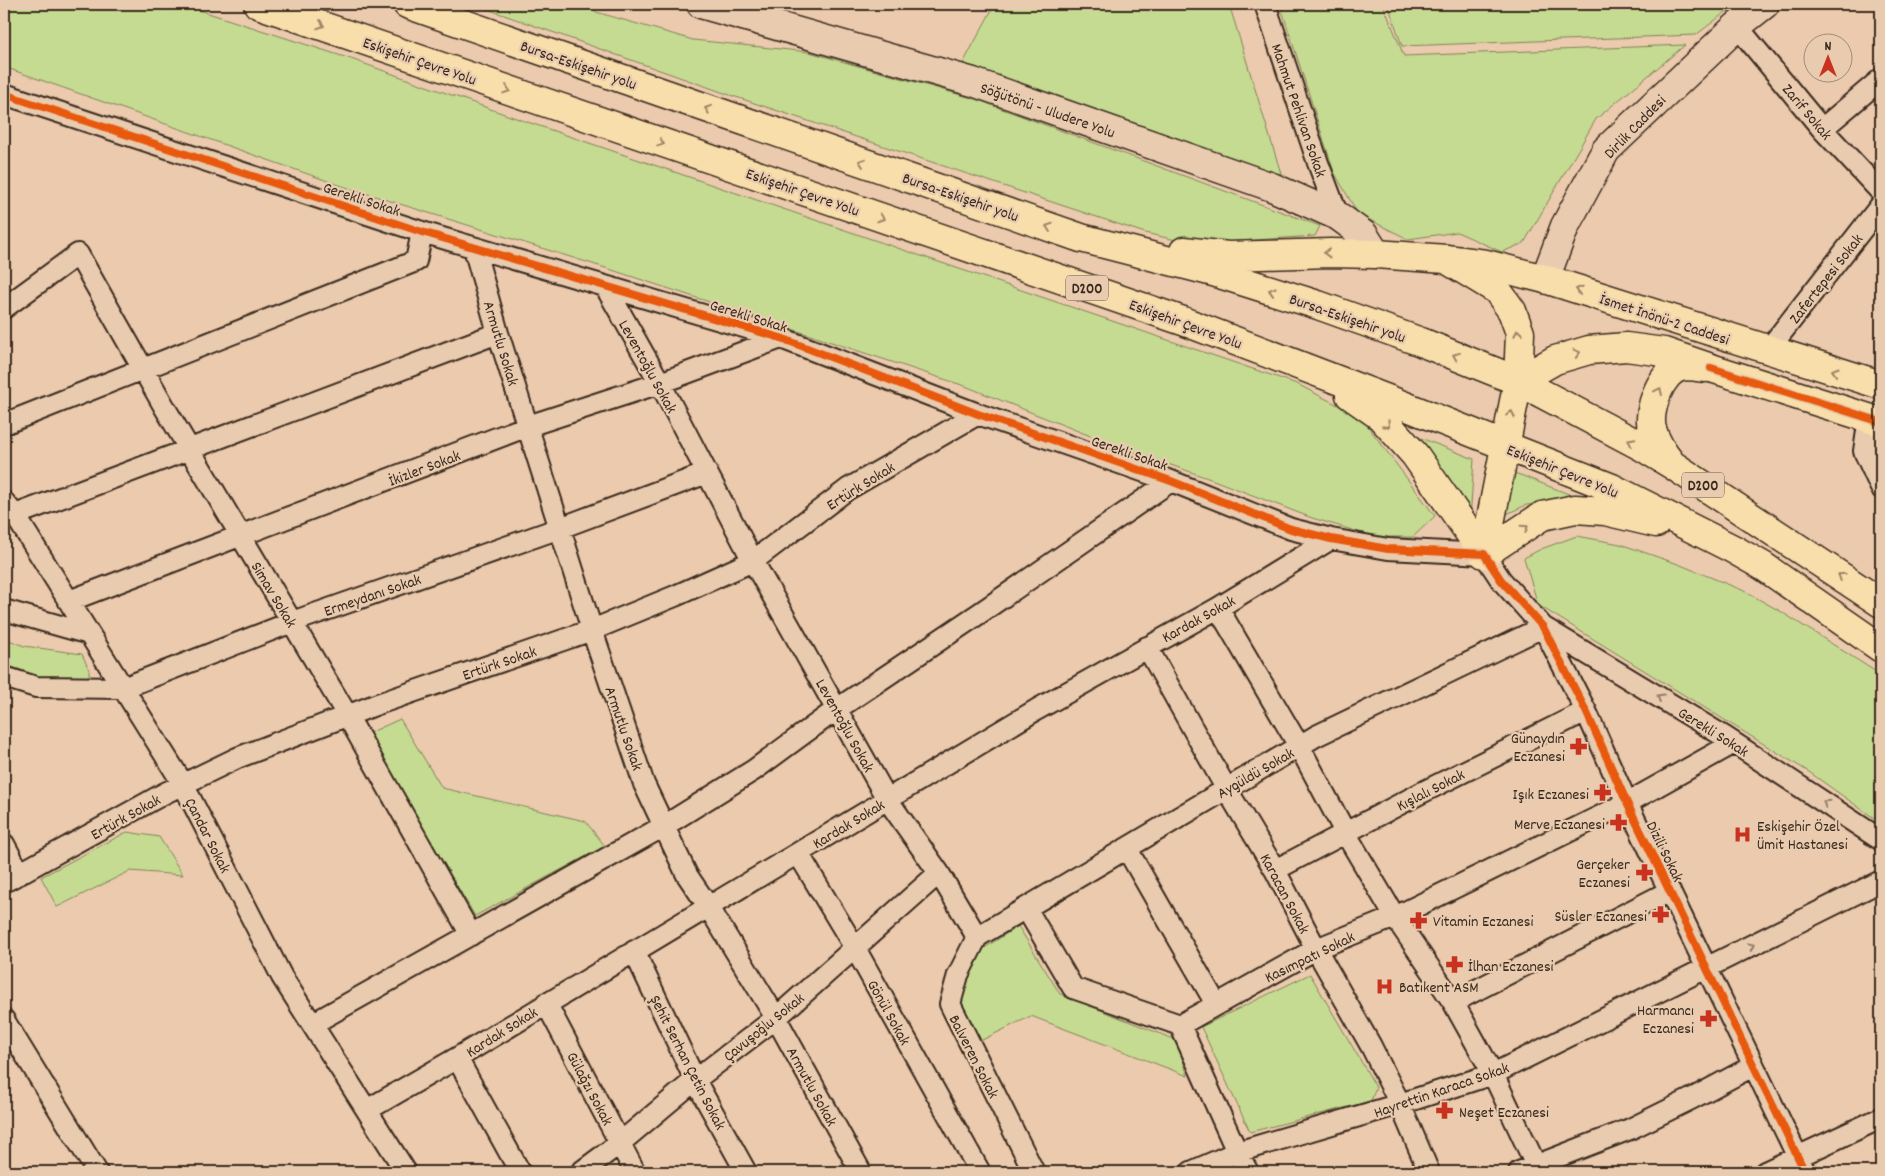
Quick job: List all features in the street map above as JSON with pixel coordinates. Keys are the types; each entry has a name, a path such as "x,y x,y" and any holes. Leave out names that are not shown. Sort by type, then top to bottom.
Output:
{"main road":[{"name":"Eskişehir Çevre Yolu","path":"258,4 1183,321 1321,373 1504,447 1612,488 1763,566 1881,648"},
{"name":"Bursa-Eskişehir yolu","path":"407,4 1081,238 1212,272 1318,306 1421,342 1518,381"},
{"name":"İsmet İnönü-2 Caddesi","path":"1081,238 1228,256 1331,253 1376,254 1486,264 1545,280 1768,350 1879,379"},
{"path":"1446,259 1497,290 1512,311 1520,333 1518,381 1484,554"},
{"path":"1518,381 1555,360 1589,350 1626,347 1664,352 1711,368"},
{"path":"1674,466 1658,447 1651,427 1655,400 1666,375 1681,367 1711,368"},
{"name":"İsmet İnönü-2 Caddesi","path":"1711,368 1875,420"},
{"path":"1321,373 1380,416 1415,455 1484,554"},
{"name":"D200","path":"1518,381 1641,446 1674,466 1881,603"},
{"path":"1484,554 1542,516 1576,509 1605,511 1647,520 1733,549"}],"street":[{"name":"Söğütönü - Uludere Yolu","path":"701,4 973,82 1272,187 1338,216 1364,235 1376,254"},
{"name":"Mahmut Pehlivan Sokak","path":"1264,4 1338,216"},
{"name":"Dirlik Caddesi","path":"1545,280 1565,226 1606,150 1737,26 1765,4"},
{"name":"Zarif Sokak","path":"1737,26 1822,129 1881,192"},
{"path":"1822,129 1881,79"},
{"name":"Gerekli Sokak","path":"4,94 422,232 781,338 978,414 1171,480 1291,529 1331,539 1388,549 1484,554"},
{"name":"Zafertepesi Sokak","path":"1768,350 1881,204"},
{"path":"4,424 416,261 422,232"},
{"name":"Armutlu Sokak","path":"474,248 498,333 592,630 644,784 687,875 776,1018 861,1172"},
{"name":"Simav Sokak","path":"4,308 78,254 190,450 347,716 471,935"},
{"name":"Leventoğlu Sokak","path":"604,286 660,383 753,561 887,799 939,873 977,937"},
{"path":"10,508 190,450 498,333"},
{"name":"İkizler Sokak","path":"69,601 528,426 660,383 781,338"},
{"name":"Ertürk Sokak","path":"12,878 183,784 237,758 347,716 592,630 753,561 848,489 978,414"},
{"path":"1875,420 1864,451 1881,488"},
{"name":"Ermeydanı Sokak","path":"4,677 36,687 123,688 292,622 560,528 707,473"},
{"path":"312,1024 664,826 754,770 836,709 980,613 1171,480"},
{"name":"Çandar Sokak","path":"10,508 183,784 282,977 406,1172"},
{"name":"Kardak Sokak","path":"367,1110 457,1058 887,799 1147,646 1218,608 1331,539"},
{"name":"Dizili Sokak","path":"1484,554 1501,580 1543,627 1586,711 1627,803 1801,1164"},
{"path":"1218,608 1299,746 1346,834 1395,916 1453,1002 1493,1074 1531,1170 1630,1129 1753,1066"},
{"path":"4,610 89,634"},
{"name":"Gerekli Sokak","path":"1543,627 1734,743 1881,840"},
{"name":"Aygüldü Sokak","path":"977,937 1316,736 1543,627"},
{"name":"Karacan Sokak","path":"1147,646 1226,788 1275,870 1316,949 1372,1046 1400,1104 1429,1172"},
{"name":"Kışlalı Sokak","path":"1275,870 1421,793 1586,711"},
{"name":"Kasımpatı Sokak","path":"1180,1025 1316,949 1395,916 1627,803 1734,743"},
{"path":"4,844 12,878"},
{"path":"1127,849 1216,1004"},
{"name":"Gönül Sokak","path":"798,853 855,948 980,1172"},
{"name":"Çavuşoğlu Sokak","path":"581,1172 620,1143 695,1080 776,1018 939,873"},
{"name":"Hayrettin Karaca Sokak","path":"1191,1172 1237,1152 1400,1104 1493,1074 1881,880"},
{"path":"1453,1002 1670,891"},
{"path":"1026,908 1073,988 1180,1025 1237,1152 1248,1172"},
{"name":"Balveren Sokak","path":"977,937 958,975 950,1004 1034,1172"},
{"name":"Şehit Serhan Çetin Sokak","path":"634,951 695,1080 746,1172"},
{"name":"Gülağzı Sokak","path":"546,1003 635,1172"},
{"path":"4,1020 96,1172"},
{"path":"457,1058 520,1172"},
{"path":"1764,1172 1801,1164 1881,1118"}],"green space":[{"path":"4,4 180,4 351,59 510,116 1297,384 1361,417 1435,516 1413,537 1376,537 1312,518 1098,439 965,386 612,270 339,185 4,67"},
{"path":"473,4 591,4 596,12 693,40 809,52 975,99 1320,226 1315,236 1193,244 1145,233 730,95"},
{"path":"995,4 1229,4 1283,180 960,69"},
{"path":"1280,4 1383,4 1404,56 1685,45 1596,119 1524,243 1502,252 1457,232 1408,239 1358,214 1334,172"},
{"path":"1388,4 1736,4 1696,35 1402,46"},
{"path":"1403,431 1474,459 1470,520"},
{"path":"1502,469 1581,499 1580,502 1526,505 1496,519"},
{"path":"1577,536 1620,544 1678,564 1742,590 1780,611 1881,675 1881,823 1809,772 1538,605 1524,558 1541,549"},
{"path":"4,638 24,646 82,654 89,670 89,679 43,678 4,664"},
{"path":"400,719 442,788 585,821 605,846 475,916 367,734"},
{"path":"127,832 159,837 183,875 130,871 57,907 41,877"},
{"path":"1018,926 1060,994 1176,1040 1188,1076 1031,1016 976,1043 957,1002 983,949"},
{"path":"1310,974 1376,1087 1371,1101 1250,1132 1201,1027"}],"cycle path":[{"path":"4,94 422,232 781,338 978,414 1171,481 1291,529 1331,539 1388,549 1484,554 1501,580 1543,627 1586,711 1627,803 1805,1172"},
{"path":"1711,368 1881,422"}],"place":[{"name":"Günaydın Eczanesi","path":"1579,746"},
{"name":"Işık Eczanesi","path":"1603,793"},
{"name":"Merve Eczanesi","path":"1619,823"},
{"name":"Eskişehir Özel Ümit Hastanesi","path":"1743,834"},
{"name":"Gerçeker Eczanesi","path":"1644,872"},
{"name":"Süsler Eczanesi","path":"1661,915"},
{"name":"Vitamin Eczanesi","path":"1419,920"},
{"name":"İlhan Eczanesi","path":"1454,965"},
{"name":"Batıkent ASM","path":"1385,986"},
{"name":"Harmancı Eczanesi","path":"1708,1018"},
{"name":"Neşet Eczanesi","path":"1445,1111"}]}
